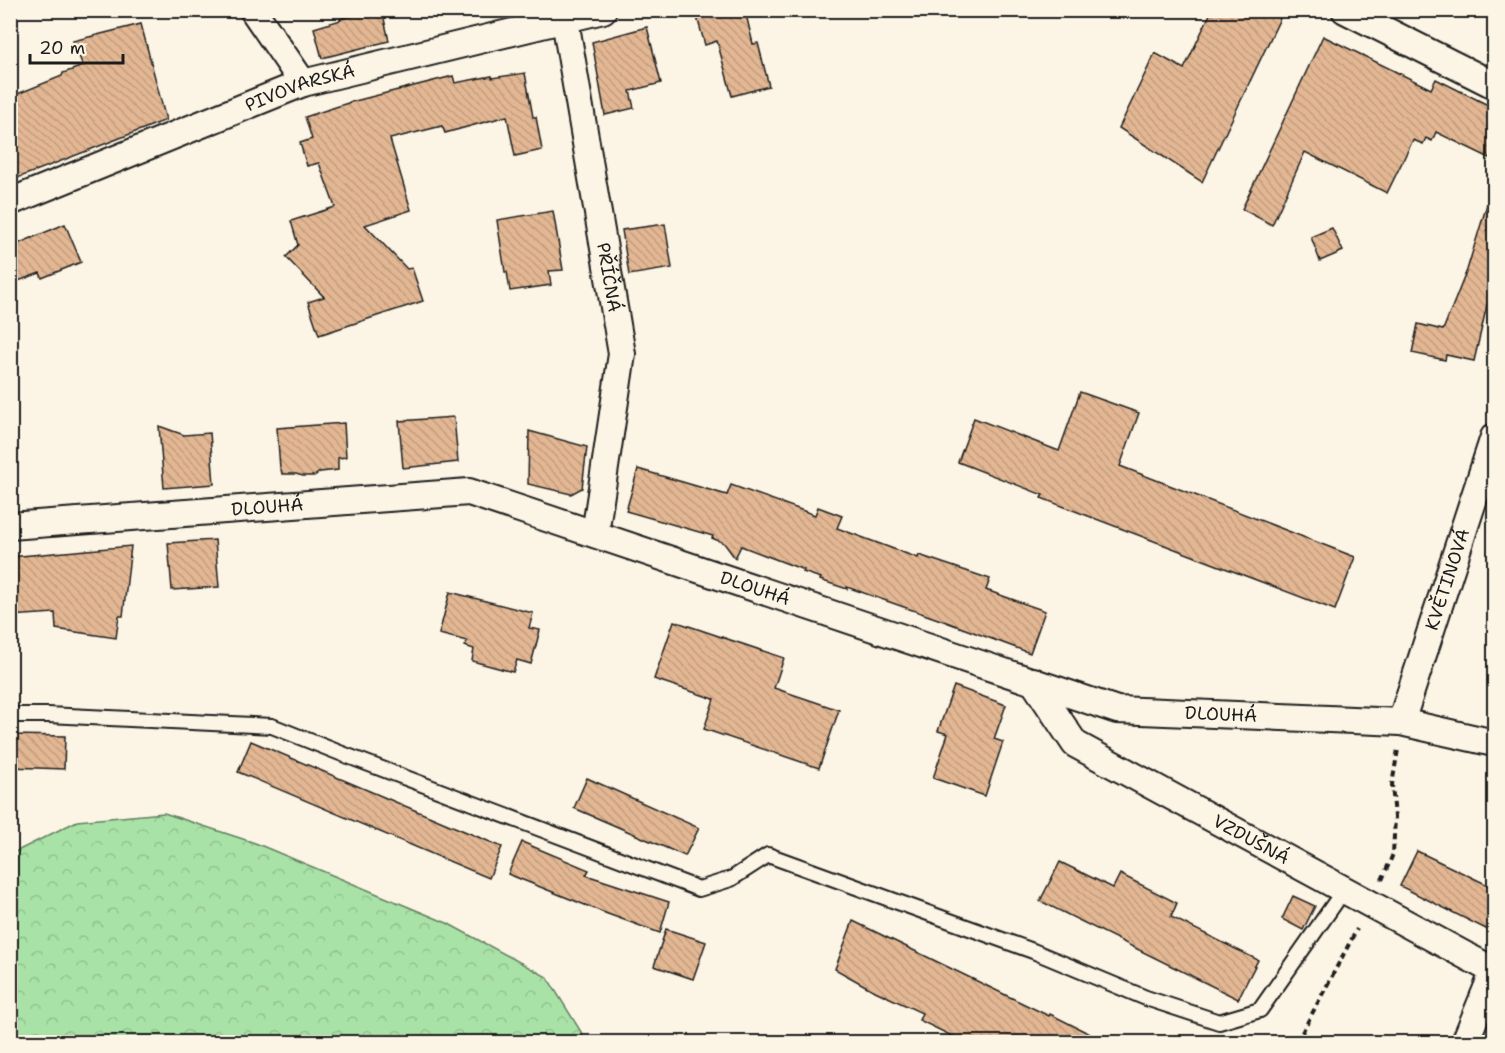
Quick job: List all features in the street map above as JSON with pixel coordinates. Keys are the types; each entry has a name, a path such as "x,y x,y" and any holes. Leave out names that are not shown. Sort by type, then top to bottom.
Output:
{"street":[{"path":"253,10 303,83"},
{"name":"PIVOVARSKÁ","path":"10,202 303,83 603,10"},
{"path":"1345,10 1494,85"},
{"name":"PŘÍČNÁ","path":"565,20 622,354 595,534"},
{"name":"KVĚTINOVÁ","path":"1401,722 1494,437"},
{"name":"DLOUHÁ","path":"10,526 469,492 1117,710 1401,722 1494,743"},
{"name":"VZDUŠNÁ","path":"1033,681 1075,744 1494,971"},
{"path":"1465,1042 1494,971"}],"lane":[{"path":"10,716 48,715 272,726 699,889 731,879 768,855 1033,951 1146,998 1219,1022 1260,1010 1344,890"}],"green space":[{"path":"164,813 255,843 447,923 547,977 583,1035 580,1042 11,1042 11,854 77,821"}],"building":[{"path":"372,10 382,10 389,41 322,58 314,28"},
{"path":"695,10 745,10 753,44 758,43 769,86 732,96 717,41 705,45"},
{"path":"1212,10 1284,10 1202,182 1119,128 1155,53 1184,69"},
{"path":"141,24 166,120 10,181 10,97 83,66 73,41"},
{"path":"647,27 661,83 630,91 634,108 605,115 592,42"},
{"path":"1323,36 1431,89 1436,79 1494,108 1494,160 1436,132 1432,141 1426,138 1423,144 1413,140 1387,193 1305,152 1272,225 1242,209"},
{"path":"525,73 542,150 515,156 507,116 445,133 442,126 390,139 411,210 365,225 407,269 412,268 423,301 319,335 308,302 324,297 286,257 298,245 291,221 335,207 319,163 307,166 300,143 312,139 305,117 351,102 453,76 455,83"},
{"path":"1488,201 1494,202 1494,275 1474,361 1446,355 1445,360 1412,353 1418,324 1443,330 1467,270"},
{"path":"553,211 563,270 549,271 551,285 510,291 497,220"},
{"path":"65,224 81,262 42,278 40,273 10,284 10,247"},
{"path":"665,224 672,268 629,275 622,230"},
{"path":"1332,228 1343,251 1320,261 1311,237"},
{"path":"1080,392 1139,413 1120,466 1355,557 1335,610 1041,498 1043,495 958,462 974,418 1059,451"},
{"path":"454,417 458,462 403,468 399,421"},
{"path":"344,423 346,457 338,458 338,470 320,472 314,476 282,474 277,428"},
{"path":"159,426 184,435 210,433 214,484 164,488"},
{"path":"529,431 587,447 582,488 571,494 528,484"},
{"path":"638,469 727,495 731,485 815,515 818,507 842,516 837,528 918,558 919,555 990,579 986,590 1045,611 1030,653 847,587 847,589 820,580 821,578 803,572 804,570 741,546 735,558 724,543 712,538 713,536 626,511"},
{"path":"215,540 219,587 172,590 168,543"},
{"path":"131,546 123,616 119,616 116,638 56,629 55,613 10,616 10,557"},
{"path":"450,592 533,613 529,628 540,630 531,664 517,660 513,672 472,661 474,649 465,646 467,641 439,634"},
{"path":"674,621 784,658 774,688 839,710 819,768 704,729 714,699 654,679"},
{"path":"954,686 1006,705 994,739 1003,742 985,796 933,778 948,734 938,731"},
{"path":"10,735 65,736 64,769 10,767"},
{"path":"251,741 502,847 489,878 238,772"},
{"path":"587,778 699,828 685,856 574,808"},
{"path":"522,842 589,870 586,875 669,902 660,933 508,874"},
{"path":"1417,851 1494,888 1494,933 1400,886"},
{"path":"1060,862 1113,888 1120,874 1177,903 1171,917 1258,960 1238,999 1040,901"},
{"path":"1293,896 1315,906 1303,930 1282,919"},
{"path":"853,921 1106,1042 964,1042 919,1020 922,1013 835,969"},
{"path":"666,929 706,942 693,979 654,966"}]}
